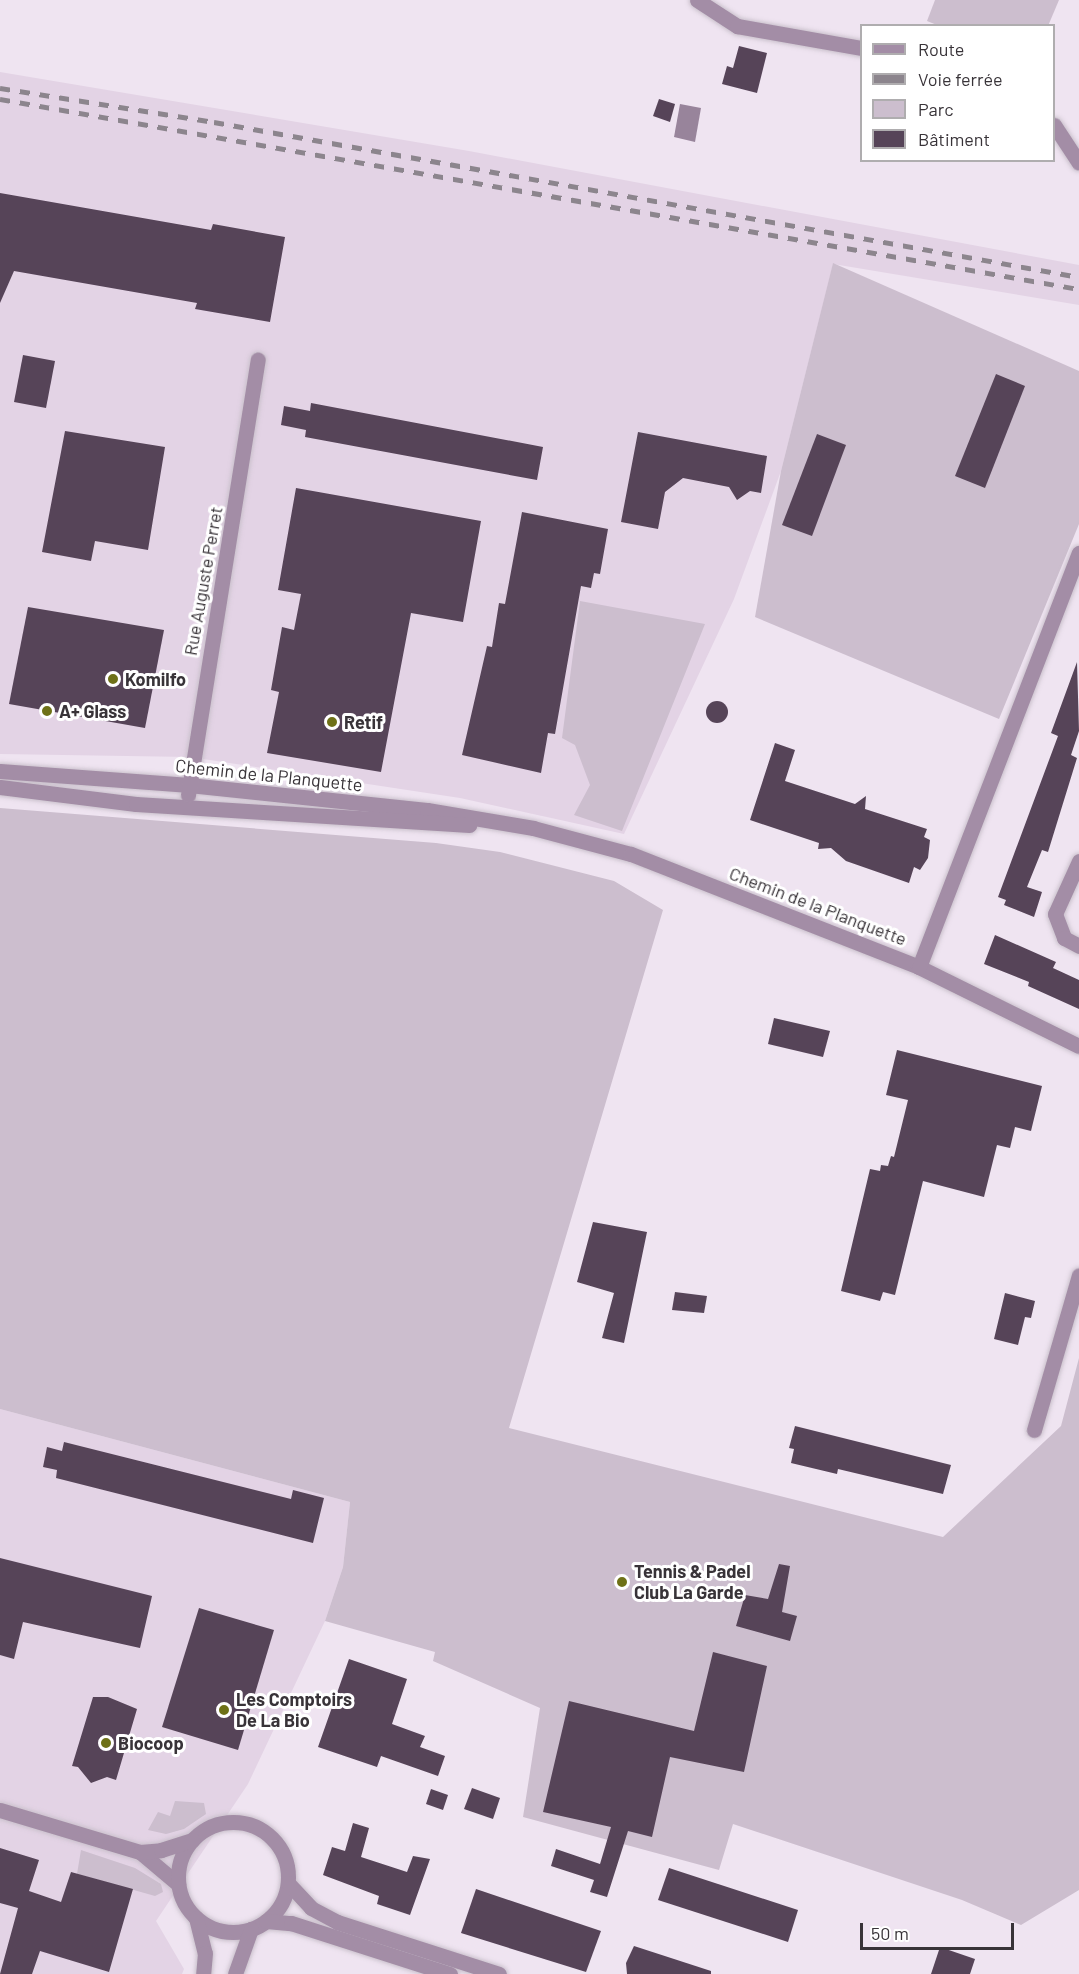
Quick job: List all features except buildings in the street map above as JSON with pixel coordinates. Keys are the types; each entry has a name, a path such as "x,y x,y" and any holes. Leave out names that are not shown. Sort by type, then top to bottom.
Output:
{"street":[{"path":"697,0 737,26 860,48"},
{"path":"1055,128 1079,163"},
{"name":"Rue Auguste Perret","path":"187,808 258,360"},
{"path":"920,967 1079,553"},
{"name":"Chemin de la Planquette","path":"0,771 189,785 427,810 533,828 631,854 920,967 1079,1046"},
{"name":"Chemin de la Planquette","path":"0,787 187,808 360,821 533,828"},
{"path":"1079,861 1055,914 1064,938 1079,946"},
{"path":"1034,1430 1079,1275"},
{"path":"0,1810 140,1852 178,1884 196,1918 205,1953 202,1974"},
{"path":"140,1852 192,1840 219,1824 252,1826 274,1840 282,1853 288,1883 281,1904 266,1921 251,1929 222,1931 196,1918"},
{"path":"178,1884 180,1860 192,1840"},
{"path":"288,1883 311,1908 337,1922 499,1974"},
{"path":"266,1921 291,1923 450,1974"},
{"path":"235,1974 251,1929"}],"shaded area":[{"path":"0,72 469,151 1079,265 1079,305 833,264 781,471 734,599 624,834 460,798 190,757 0,754"},
{"path":"680,104 701,108 695,142 674,137"},
{"path":"0,1409 350,1502 343,1567 325,1621 248,1784 156,1921 184,1969 182,1974 0,1974"}],"green space":[{"path":"935,0 1059,0 1049,24 934,24 927,21"},
{"path":"833,263 1079,371 1079,524 999,719 755,617 781,471"},
{"path":"580,601 705,624 622,831 574,815 590,785 575,745 562,738"},
{"path":"0,808 436,843 500,852 614,881 663,910 509,1428 943,1537 1061,1426 1079,1358 1079,1890 1021,1925 962,1900 733,1824 719,1870 523,1817 540,1708 433,1661 435,1652 325,1621 343,1567 350,1502 0,1409"},
{"path":"175,1801 204,1803 206,1814 184,1829 166,1834 148,1830 158,1812 170,1816"},
{"path":"81,1850 135,1868 161,1884 163,1892 155,1896 77,1874"}],"railway":[{"path":"0,88 214,122 1079,277"},
{"path":"0,99 1079,289"}],"place":[{"name":"Komilfo","path":"113,679"},
{"name":"A+ Glass","path":"47,711"},
{"name":"Retif","path":"332,722"},
{"name":"Tennis & Padel Club La Garde","path":"622,1582"},
{"name":"Les Comptoirs De La Bio","path":"224,1710"},
{"name":"Biocoop","path":"106,1743"}]}
